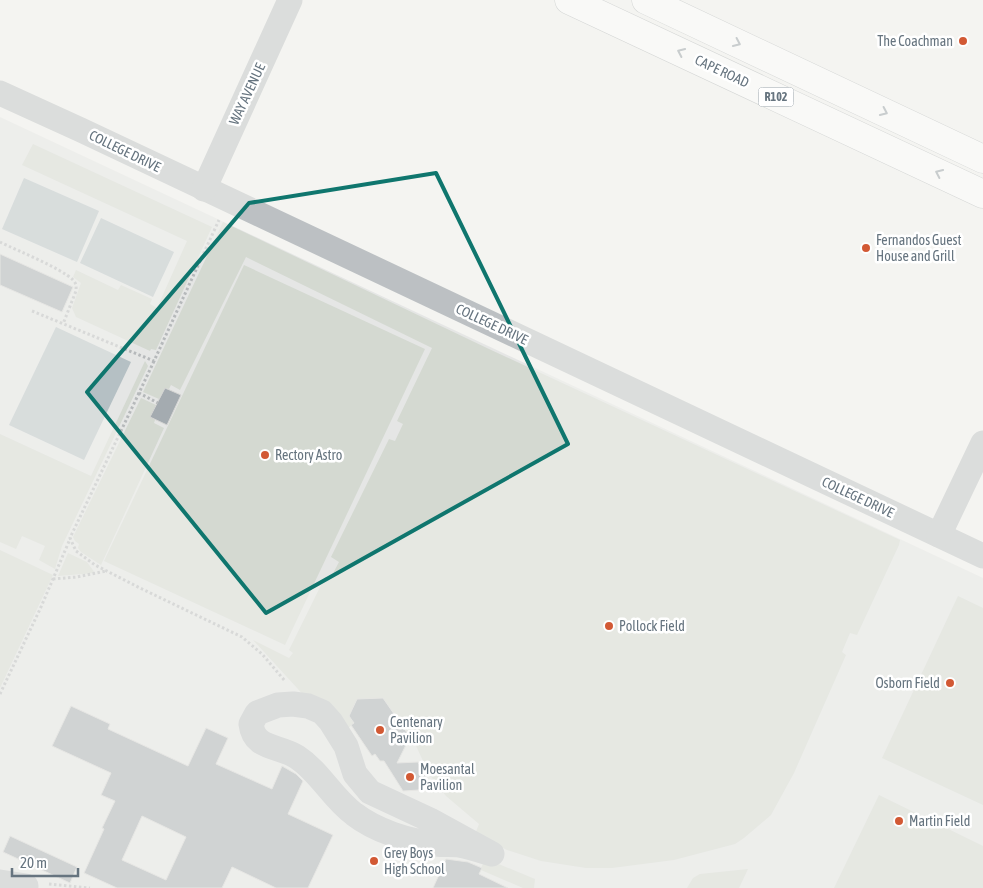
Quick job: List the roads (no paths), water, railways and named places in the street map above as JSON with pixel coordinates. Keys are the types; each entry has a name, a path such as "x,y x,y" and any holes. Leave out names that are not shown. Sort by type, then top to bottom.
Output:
{"main road":[{"name":"CAPE ROAD","path":"569,0 983,194"},
{"name":"R102","path":"646,0 983,158"}],"street":[{"name":"WAY AVENUE","path":"204,189 290,0"},
{"name":"COLLEGE DRIVE","path":"0,93 983,556"},
{"path":"939,535 983,443"},
{"path":"278,705 308,706 322,712 331,722 346,746 355,774 370,792 430,820 492,854 459,845 418,841 385,831 370,824 354,814 333,795 307,764 285,750 259,742 254,737 251,724 257,712 278,705"},
{"path":"0,882 26,886"}],"place":[{"name":"The Coachman","path":"963,41"},
{"name":"Fernandos Guest House and Grill","path":"866,248"},
{"name":"Rectory Astro","path":"265,455"},
{"name":"Pollock Field","path":"609,626"},
{"name":"Osborn Field","path":"950,683"},
{"name":"Centenary Pavilion","path":"380,730"},
{"name":"Moesantal Pavilion","path":"410,777"},
{"name":"Martin Field","path":"899,821"},
{"name":"Grey Boys High School","path":"374,861"}]}
